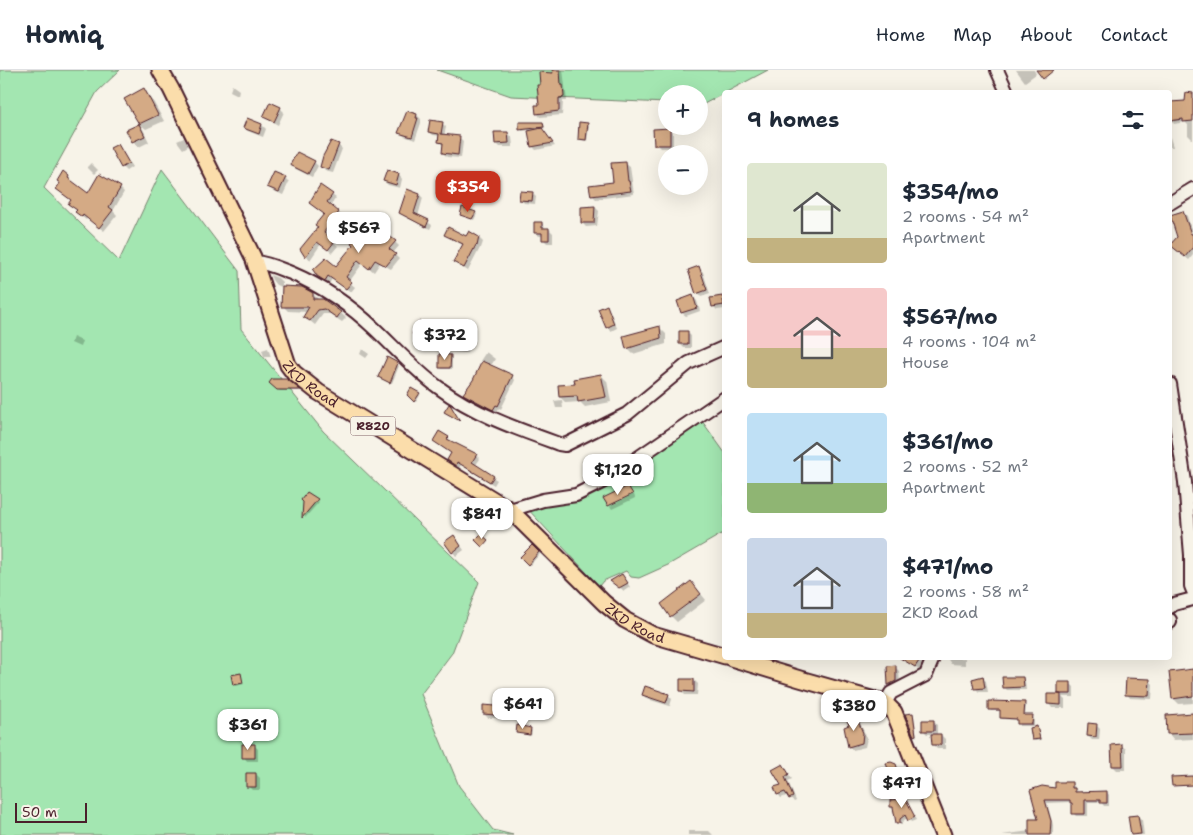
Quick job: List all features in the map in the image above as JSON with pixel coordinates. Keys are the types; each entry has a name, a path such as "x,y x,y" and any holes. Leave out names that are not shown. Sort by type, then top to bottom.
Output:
{"main road":[{"name":"ZKD Road","path":"160,70 176,98 254,262 281,347 288,365 294,373 318,392 510,510 604,603 625,620 653,635 722,655"},
{"path":"737,660 800,680 885,703 894,712 943,835"}],"street":[{"path":"997,70 1006,90"},
{"path":"1172,202 1193,189"},
{"path":"254,262 266,263 306,280 344,304 374,328 438,388 469,407 494,420 559,444 565,445 627,414 689,363 722,348"},
{"path":"1172,397 1185,482 1191,555 1191,586 1193,591"},
{"path":"510,510 543,500 576,495 604,481 722,400"},
{"path":"1172,606 1193,599"},
{"path":"885,703 891,693 926,676 932,660"}],"green space":[{"path":"0,70 120,70 97,92 44,188 119,261 162,169 239,271 241,329 323,431 479,582 452,653 421,694 459,786 493,830 513,835 0,835"},
{"path":"437,70 768,70 730,90 722,90 722,94 708,102 708,85 658,85 658,103 511,96"},
{"path":"702,421 722,449 722,534 668,565 639,578 631,577 626,571 603,581 599,586 525,506 581,499 630,476 647,460"}],"building":[{"path":"552,70 560,70 561,85 563,85 564,97 559,98 559,111 536,114 535,105 539,105 537,85 540,85 539,72 553,73"},
{"path":"1036,70 1054,70 1043,79"},
{"path":"144,88 158,115 139,124 124,99"},
{"path":"1186,92 1193,93 1193,121 1183,122 1183,119 1172,121 1172,102 1185,101"},
{"path":"270,102 281,107 274,122 263,117"},
{"path":"407,111 417,114 416,118 418,118 412,137 398,133"},
{"path":"247,118 262,124 259,134 243,128"},
{"path":"430,120 443,122 441,134 460,136 458,155 442,153 443,143 438,142 439,134 428,132"},
{"path":"519,122 543,122 544,127 519,130"},
{"path":"579,122 588,123 586,140 578,139"},
{"path":"139,124 145,136 132,142 126,130"},
{"path":"542,128 553,143 531,147 528,131"},
{"path":"653,129 658,129 658,135 670,135 670,145 654,145"},
{"path":"494,132 508,132 509,143 495,144"},
{"path":"331,141 339,144 329,170 320,167 323,156"},
{"path":"118,144 129,163 121,168 110,148"},
{"path":"297,152 315,161 308,174 290,165"},
{"path":"626,162 631,191 591,196 589,185 613,182 611,163"},
{"path":"387,170 399,174 396,185 383,181"},
{"path":"63,171 69,176 68,178 88,193 99,174 121,187 109,207 113,210 99,228 83,215 82,217 75,212 77,210 68,204 71,200 56,189 60,183 57,181"},
{"path":"274,172 286,177 279,192 267,187"},
{"path":"320,185 333,194 327,202 339,212 324,232 335,241 328,250 317,242 305,257 300,249 318,227 315,225 324,214 309,203"},
{"path":"407,189 420,194 414,213 429,220 426,227 399,213"},
{"path":"520,191 533,192 532,201 519,200"},
{"path":"595,206 594,223 581,223 581,207"},
{"path":"462,207 476,212 472,219 460,215"},
{"path":"1183,211 1191,234 1193,234 1193,247 1185,257 1172,247 1172,243 1177,237 1172,214"},
{"path":"361,220 375,228 376,226 396,241 389,249 396,254 386,266 375,260 369,269 358,260 346,277 352,282 346,289 328,276 325,281 317,276 313,270 326,258 336,266 353,245 351,243 360,231 355,227"},
{"path":"534,222 542,222 542,228 549,228 549,240 542,240 542,233 534,233"},
{"path":"448,227 466,236 469,231 479,237 477,246 464,268 453,262 463,244 444,235"},
{"path":"699,266 707,290 696,294 688,270"},
{"path":"282,286 302,287 313,293 313,299 323,299 341,312 337,318 324,309 318,310 310,321 303,317 309,307 281,307"},
{"path":"693,295 697,308 681,313 677,301"},
{"path":"722,296 722,305 712,307 710,298"},
{"path":"607,305 614,324 606,328 598,309"},
{"path":"419,321 426,325 419,337 412,334"},
{"path":"660,326 661,338 626,349 623,336"},
{"path":"679,331 688,331 688,344 679,344"},
{"path":"449,334 457,334 457,339 465,339 465,351 447,349"},
{"path":"439,354 451,355 450,368 439,368"},
{"path":"387,357 398,363 390,383 378,377"},
{"path":"482,361 513,375 498,406 496,405 493,410 463,394 473,380"},
{"path":"601,374 606,397 578,402 577,396 559,397 558,385 575,384 574,379"},
{"path":"272,379 287,379 301,390 277,390 269,383"},
{"path":"411,388 420,393 414,402 407,395"},
{"path":"449,404 451,406 460,421 444,412"},
{"path":"439,431 449,437 447,439 477,454 472,462 494,476 490,482 457,462 456,466 447,460 451,453 433,441"},
{"path":"628,486 633,494 608,506 603,498"},
{"path":"307,492 318,499 302,518 303,502 301,500"},
{"path":"481,534 488,540 482,547 475,540"},
{"path":"454,535 461,546 452,553 444,542"},
{"path":"532,545 539,552 528,565 520,557"},
{"path":"622,574 628,583 619,588 610,581"},
{"path":"691,581 701,594 670,617 661,604"},
{"path":"903,660 920,660 915,667"},
{"path":"896,665 896,681 888,685 887,666"},
{"path":"1193,669 1193,696 1172,699 1169,672"},
{"path":"241,673 243,683 233,685 231,675"},
{"path":"983,676 985,688 974,689 972,679"},
{"path":"1002,677 1023,677 1024,687 1003,688"},
{"path":"1126,678 1150,679 1149,696 1125,695"},
{"path":"680,679 694,679 694,692 680,691"},
{"path":"1058,682 1071,682 1071,694 1058,694"},
{"path":"645,686 669,694 666,703 642,695"},
{"path":"1047,694 1061,694 1061,705 1047,704"},
{"path":"988,701 1025,702 1024,715 1033,715 1032,724 1017,724 1017,719 1000,718 1000,710 988,710"},
{"path":"483,705 496,706 495,715 483,714"},
{"path":"913,713 916,735 914,736 905,714"},
{"path":"1193,713 1193,733 1167,734 1166,715"},
{"path":"856,716 863,733 862,743 848,747 844,727 849,725 847,720"},
{"path":"922,720 934,720 934,731 922,731"},
{"path":"1088,723 1097,724 1096,737 1087,736"},
{"path":"517,725 531,728 530,735 516,733"},
{"path":"1037,726 1040,739 1032,740 1030,728"},
{"path":"931,734 941,734 941,745 932,745"},
{"path":"242,744 255,744 255,758 242,758"},
{"path":"1122,744 1123,766 1112,766 1111,745"},
{"path":"886,763 896,764 904,789 895,791"},
{"path":"783,764 789,774 785,777 793,797 789,799 785,792 777,795 774,787 781,785 772,770"},
{"path":"246,773 256,773 256,787 246,787"},
{"path":"1193,776 1193,785 1172,786 1171,777"},
{"path":"1055,782 1072,782 1072,788 1075,788 1075,792 1107,791 1107,803 1100,803 1100,800 1085,800 1085,814 1072,814 1072,803 1070,803 1070,800 1045,800 1051,821 1050,835 1029,835 1029,819 1038,819 1030,790 1042,786 1055,788"},
{"path":"903,794 915,817 908,821 905,815 900,819 900,823 896,823 893,807 890,807 890,800 899,799 898,796"},
{"path":"1138,815 1141,834 1131,835 1128,816"}]}
